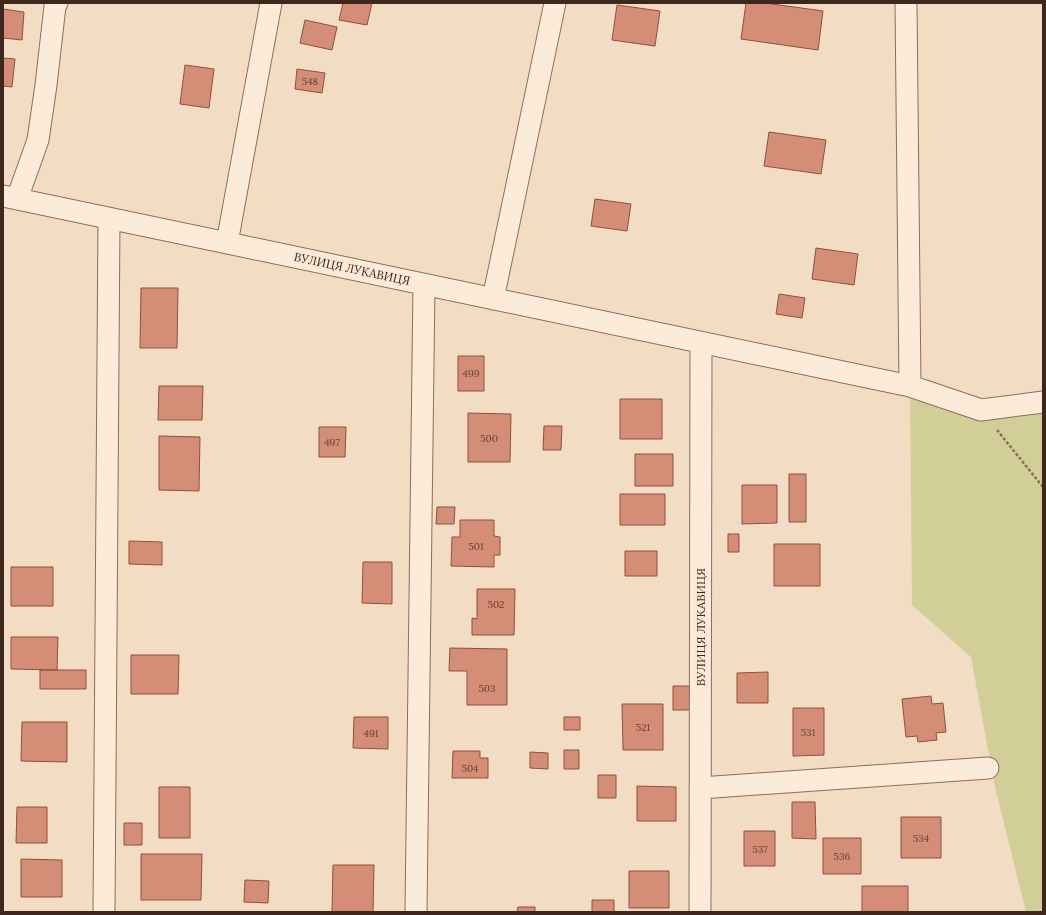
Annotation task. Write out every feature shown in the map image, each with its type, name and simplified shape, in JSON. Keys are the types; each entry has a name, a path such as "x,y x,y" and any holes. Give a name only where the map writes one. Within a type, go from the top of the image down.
{"street":[{"path":"10,198 38,140 55,6 57,3"},
{"path":"227,243 271,3"},
{"path":"494,299 555,3"},
{"path":"906,3 910,386"},
{"name":"ВУЛИЦЯ ЛУКАВИЦЯ","path":"10,198 910,386 981,410"},
{"path":"104,912 109,218"},
{"path":"416,912 424,285"},
{"name":"ВУЛИЦЯ ЛУКАВИЦЯ","path":"700,912 701,343"},
{"path":"981,410 1043,402"},
{"path":"700,788 988,768"}],"path":[{"path":"981,410 1043,487"}],"shaded area":[{"path":"910,386 981,410 1043,402 1043,912 1025,912 995,787 971,657 912,605"}],"building":[{"path":"343,3 372,3 367,25 339,20"},
{"path":"746,3 765,3 823,11 818,50 741,39"},
{"path":"617,5 660,11 655,46 612,40"},
{"path":"3,9 24,12 22,40 3,38"},
{"path":"305,20 337,27 332,50 300,43"},
{"path":"3,58 15,59 12,87 3,86"},
{"path":"185,65 214,69 209,108 180,104"},
{"path":"297,69 325,73 322,93 295,89"},
{"path":"769,132 826,140 821,174 764,166"},
{"path":"595,199 631,204 627,231 591,226"},
{"path":"816,248 858,254 854,285 812,279"},
{"path":"141,288 178,288 177,348 140,348"},
{"path":"779,294 805,298 802,318 776,314"},
{"path":"458,356 484,356 484,391 458,391"},
{"path":"159,386 203,386 202,420 158,420"},
{"path":"620,399 662,399 662,439 620,439"},
{"path":"468,413 511,414 510,462 468,462"},
{"path":"544,426 562,426 561,450 543,450"},
{"path":"319,427 346,427 345,457 319,457"},
{"path":"159,436 200,437 199,491 159,490"},
{"path":"635,454 673,454 673,486 635,486"},
{"path":"789,474 806,474 806,522 789,522"},
{"path":"742,485 777,485 777,523 742,524"},
{"path":"620,494 665,494 665,525 620,525"},
{"path":"437,507 455,507 454,524 436,524"},
{"path":"460,520 494,520 494,536 500,537 500,555 494,555 494,567 451,566 452,537 460,537"},
{"path":"728,534 739,534 739,552 728,552"},
{"path":"129,541 162,542 162,565 129,564"},
{"path":"774,544 820,544 820,586 774,586"},
{"path":"625,551 657,551 657,576 625,576"},
{"path":"363,562 392,562 392,604 362,603"},
{"path":"11,567 53,567 53,606 11,606"},
{"path":"477,589 515,589 514,635 472,635 472,618 477,619"},
{"path":"11,637 58,637 57,670 11,669"},
{"path":"450,648 507,649 507,705 467,705 467,671 449,671"},
{"path":"131,655 179,655 178,694 131,694"},
{"path":"40,670 86,670 86,689 40,689"},
{"path":"768,672 768,703 737,703 737,673"},
{"path":"673,686 692,686 692,710 673,710"},
{"path":"931,696 932,704 943,703 946,732 936,733 937,740 918,742 917,736 906,737 902,699"},
{"path":"622,704 663,704 663,750 623,750"},
{"path":"793,708 824,708 824,755 793,756"},
{"path":"354,717 388,717 388,749 353,748"},
{"path":"564,717 580,717 580,730 564,730"},
{"path":"22,722 67,722 67,762 21,761"},
{"path":"564,750 579,750 579,769 564,769"},
{"path":"453,751 480,751 480,758 488,758 488,778 452,778"},
{"path":"530,752 548,753 548,769 530,768"},
{"path":"598,775 616,775 616,798 598,798"},
{"path":"637,786 676,787 676,821 637,821"},
{"path":"159,787 190,787 190,838 159,838"},
{"path":"792,802 815,802 816,839 792,838"},
{"path":"17,807 47,807 47,843 16,843"},
{"path":"901,817 941,817 941,858 901,858"},
{"path":"124,823 142,823 142,845 124,845"},
{"path":"744,831 775,831 775,866 744,866"},
{"path":"823,838 861,838 861,874 823,874"},
{"path":"141,854 202,854 201,900 141,900"},
{"path":"21,859 62,860 62,897 21,897"},
{"path":"333,865 374,865 373,912 332,912"},
{"path":"629,871 669,871 669,908 629,908"},
{"path":"245,880 269,881 268,903 244,902"},
{"path":"862,886 908,886 908,912 862,912"},
{"path":"592,900 614,900 614,912 592,912"},
{"path":"518,907 535,907 535,912 517,912"}]}
